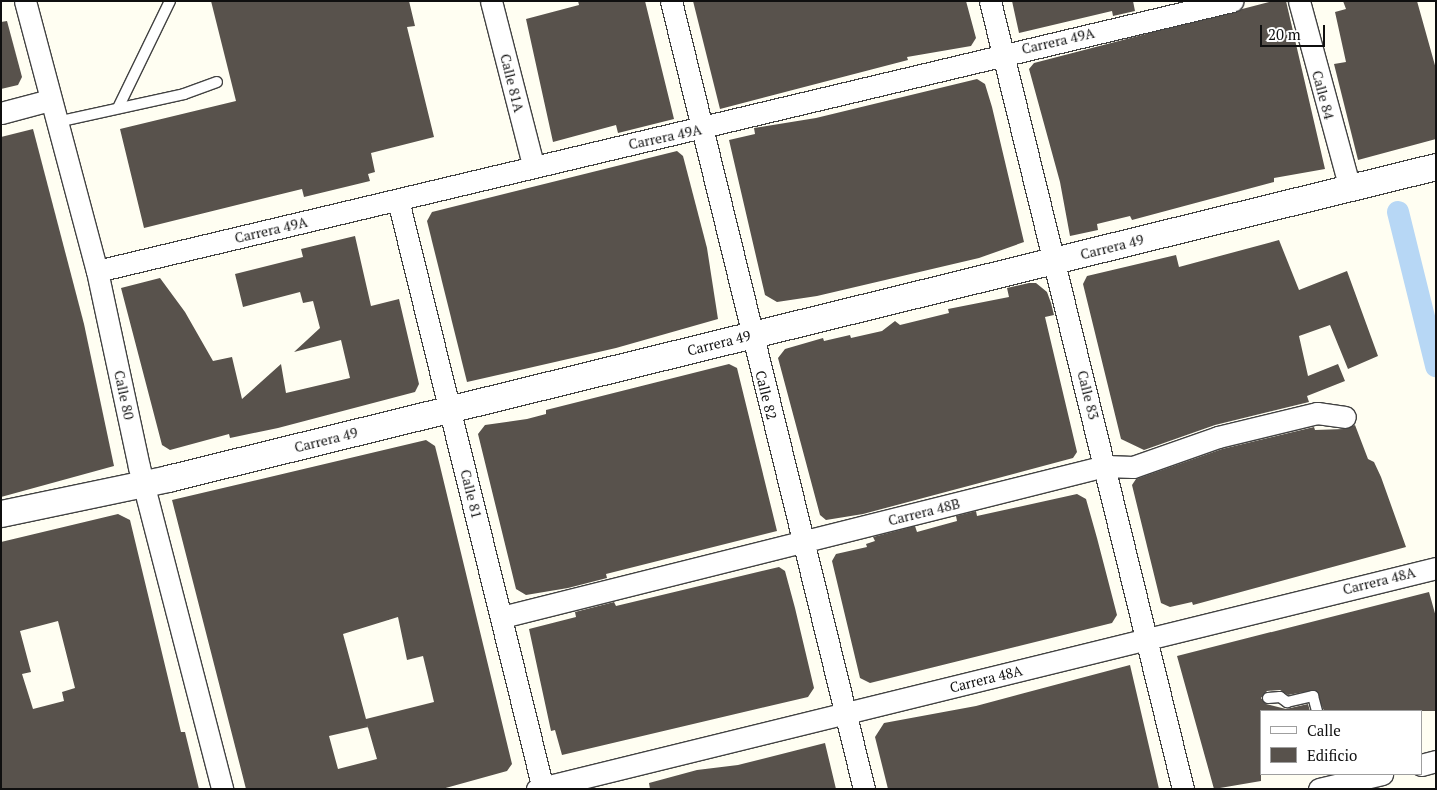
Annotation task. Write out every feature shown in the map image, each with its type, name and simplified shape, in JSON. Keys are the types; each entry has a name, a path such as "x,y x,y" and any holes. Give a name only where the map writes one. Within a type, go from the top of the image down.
{"street":[{"name":"Calle 80","path":"25,1 97,271 144,484 222,789"},
{"name":"Calle 81A","path":"491,1 533,165"},
{"name":"Calle 82","path":"671,1 750,336 864,789"},
{"name":"Calle 83","path":"990,1 1056,261 1183,789"},
{"name":"Carrera 49A","path":"97,271 398,200 533,165 700,129 1004,54 1232,1"},
{"name":"Calle 84","path":"1298,1 1350,189"},
{"path":"1,113 50,100"},
{"name":"Carrera 49","path":"1,514 144,484 1436,167"},
{"name":"Calle 81","path":"398,200 502,617 541,788"},
{"name":"Carrera 48B","path":"502,617 1106,466 1134,467 1218,437 1317,413 1345,417"},
{"name":"Carrera 48A","path":"541,788 1436,568"},
{"path":"1422,765 1436,761"},
{"path":"1329,782 1375,775"}],"lane":[{"path":"118,108 170,1"},
{"path":"57,122 218,82"},
{"path":"1268,698 1280,696 1287,702 1313,696 1317,710"}],"building":[{"path":"211,1 409,1 415,26 407,27 434,137 371,153 375,172 368,174 370,181 304,197 302,189 144,228 120,129 236,101"},
{"path":"578,1 645,1 674,119 618,133 616,125 553,142 526,19 579,5"},
{"path":"693,1 966,1 976,38 971,46 907,57 908,60 720,109"},
{"path":"1012,1 1133,1 1135,11 1113,16 1112,11 1019,33"},
{"path":"1273,1 1286,1 1325,169 1274,178 1274,182 1132,220 1130,216 1097,224 1098,230 1070,236 1060,182 1029,69 1034,63"},
{"path":"1343,1 1417,1 1436,69 1436,139 1358,160 1334,64 1346,62 1335,12 1346,9"},
{"path":"7,21 22,77 18,85 1,89 1,22"},
{"path":"977,79 985,84 992,107 1024,242 979,258 817,296 777,302 765,295 729,140 755,134 754,128 816,118"},
{"path":"33,129 84,324 114,466 1,497 1,137"},
{"path":"677,151 683,156 707,248 718,319 616,348 467,382 427,221 432,212"},
{"path":"355,236 371,306 399,299 419,384 415,392 278,428 230,438 229,434 170,450 162,445 121,288 160,278 185,312 213,361 232,357 242,399 281,364 286,393 350,378 341,340 294,352 320,328 313,301 303,303 300,292 243,307 235,274 303,257 301,249"},
{"path":"1279,240 1299,290 1347,271 1378,356 1348,369 1330,325 1299,336 1308,376 1338,364 1345,381 1307,396 1309,402 1215,425 1144,450 1121,439 1083,284 1087,276 1176,255 1179,267"},
{"path":"1036,283 1047,292 1051,303 1054,315 1045,317 1077,452 1073,458 863,514 826,520 820,515 778,358 785,349 823,338 824,341 850,335 851,338 882,331 895,321 900,325 949,313 948,309 1009,297 1007,288"},
{"path":"729,364 737,368 777,531 606,574 607,578 568,588 526,595 516,589 478,434 485,425 527,419 546,414 546,410"},
{"path":"1355,425 1368,459 1374,462 1381,477 1406,547 1193,605 1192,602 1170,607 1161,603 1132,485 1136,479 1222,449 1314,427 1315,430 1344,429"},
{"path":"426,440 435,446 512,764 507,771 442,789 246,789 172,500","holes":["398,617 407,660 423,656 434,702 366,719 343,634","368,727 377,759 338,769 329,736"]},
{"path":"1077,494 1086,499 1097,538 1117,615 1112,623 870,683 860,678 832,561 836,554 867,547 866,544 875,541 873,537 915,526 917,532 957,521 956,516 976,511 977,516"},
{"path":"118,514 130,520 181,732 185,732 199,789 1,789 1,542","holes":["58,621 75,688 62,692 64,701 33,709 22,674 31,672 20,631"]},
{"path":"779,567 785,571 814,688 808,697 562,755 555,730 551,731 529,629 576,617 575,612 614,602 616,606"},
{"path":"1429,592 1436,617 1436,711 1324,710 1315,690 1288,695 1280,690 1267,691 1261,698 1266,704 1286,709 1308,704 1310,710 1260,710 1261,781 1214,789 1177,656"},
{"path":"1130,665 1159,789 888,789 875,737 884,723 976,706"},
{"path":"825,743 836,789 650,789 649,783 697,770 738,765"}],"waterway":[{"path":"1398,212 1436,366"}]}
